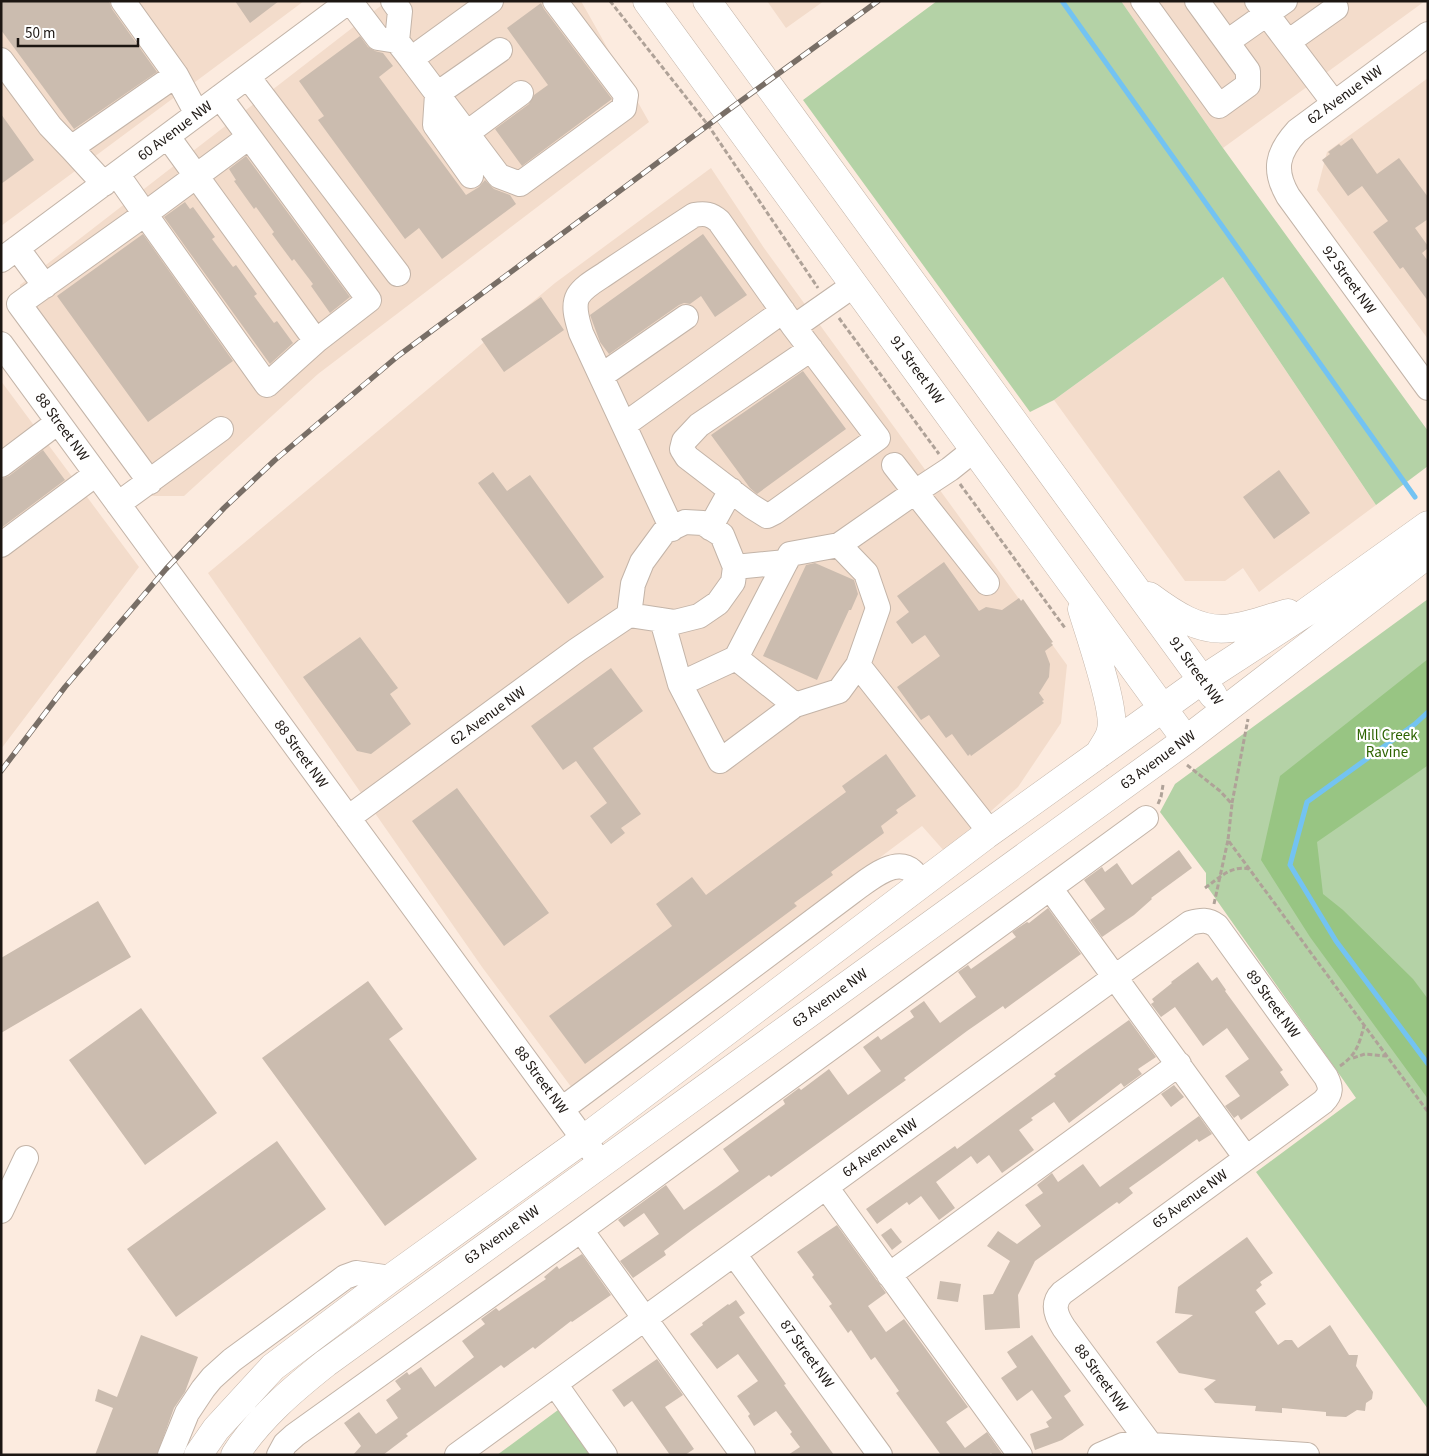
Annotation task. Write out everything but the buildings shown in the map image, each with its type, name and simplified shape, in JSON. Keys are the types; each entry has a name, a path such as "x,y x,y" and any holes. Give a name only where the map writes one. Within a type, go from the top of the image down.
{"main road":[{"name":"91 Street NW","path":"647,1 1076,588 1162,708 1187,753"},
{"name":"91 Street NW","path":"707,1 1202,680 1236,715"},
{"name":"63 Avenue NW","path":"198,1455 216,1430 273,1367 391,1278 584,1139 990,832 1162,708 1305,612 1428,525"},
{"name":"63 Avenue NW","path":"237,1452 258,1424 299,1384 601,1163 1187,753 1236,715 1428,554"},
{"path":"1132,583 1169,611 1207,628 1228,629 1245,626 1290,612 1305,612"},
{"path":"1076,588 1105,688 1112,720 1111,731 1100,754"}],"street":[{"path":"123,1 176,75 197,114"},
{"path":"350,1 378,38 404,50 499,176 520,184 624,108 626,95 555,1"},
{"name":"60 Avenue NW","path":"9,254 350,1"},
{"path":"404,50 491,1"},
{"path":"1143,1 1219,106 1248,85 1248,71 1197,1"},
{"path":"402,5 404,50"},
{"path":"1227,42 1270,5 1288,42 1334,103"},
{"path":"1288,42 1336,8"},
{"name":"62 Avenue NW","path":"1279,167 1280,155 1286,143 1297,131 1428,34"},
{"path":"437,94 500,50"},
{"path":"1,60 50,126 70,148 110,179 145,214 267,385 316,341 369,300 220,97"},
{"path":"70,148 176,75"},
{"path":"248,76 398,274"},
{"path":"437,94 435,125 470,176"},
{"path":"467,133 521,94"},
{"path":"168,137 316,341"},
{"path":"150,482 19,304 249,137"},
{"name":"92 Street NW","path":"1279,167 1280,178 1288,196 1428,388"},
{"path":"672,529 581,333 576,318 578,295 596,280 694,215 704,213 713,216 719,221 810,349 878,438 767,516 687,457 682,449 684,441 699,425 810,349"},
{"path":"9,254 45,286"},
{"path":"624,425 789,319 829,303 854,285"},
{"path":"601,376 686,317"},
{"name":"88 Street NW","path":"1,344 601,1163"},
{"path":"1,465 58,422"},
{"path":"118,504 221,429"},
{"path":"1,545 90,466 115,435"},
{"path":"680,684 736,658 790,554 839,545 950,469 975,449"},
{"path":"894,465 987,583"},
{"path":"710,528 730,490"},
{"path":"685,522 703,523 722,535 735,567 734,582 718,603 699,616 675,622 629,616 633,584 642,562 664,532 672,529 685,522"},
{"path":"662,620 680,684 720,761 794,705 838,691 858,665 878,608 866,573 839,545"},
{"path":"735,567 786,562"},
{"name":"62 Avenue NW","path":"348,818 569,656 629,616"},
{"path":"736,658 794,705"},
{"path":"858,665 990,832"},
{"path":"279,1455 295,1435 581,1230 1146,818"},
{"path":"562,1109 852,891 878,874 894,866 906,867 913,871 922,884"},
{"path":"1050,888 1246,1158"},
{"name":"64 Avenue NW","path":"457,1455 1115,977 1190,923 1202,920 1211,912"},
{"name":"89 Street NW","path":"1211,912 1217,926 1330,1084 1333,1080"},
{"path":"889,1275 1179,1064"},
{"name":"65 Avenue NW","path":"1055,1309 1057,1298 1062,1293 1323,1102 1328,1097 1333,1080"},
{"path":"1,1211 26,1158"},
{"path":"826,1187 1020,1455"},
{"path":"581,1230 743,1455"},
{"name":"87 Street NW","path":"734,1254 880,1455"},
{"path":"170,1455 187,1413 203,1389 232,1360 345,1277 356,1273 391,1278"},
{"name":"88 Street NW","path":"1055,1309 1064,1328 1150,1444"},
{"path":"554,1384 605,1455"},
{"path":"1100,1455 1123,1445 1150,1444 1307,1455"}],"path":[{"path":"610,1 708,125 829,303 1069,634"},
{"path":"1211,912 1228,840 1232,804 1236,715"},
{"path":"1187,753 1232,804"},
{"path":"1228,840 1428,1112"},
{"path":"1205,888 1221,876 1240,867 1250,870"},
{"path":"1333,1080 1358,1046 1364,1025"},
{"path":"1351,1058 1365,1054 1387,1056"}],"shaded area":[{"path":"1,1 304,1 1,226"},
{"path":"387,1 581,1 649,122 318,374 184,496 147,496 19,311 20,285"},
{"path":"767,1 824,1 786,28"},
{"path":"1121,1 1425,1 1223,148"},
{"path":"1428,78 1428,339 1317,190 1327,152"},
{"path":"711,168 764,248 1067,665 1061,723 1018,787 945,852 922,826 572,1088 482,967 208,573 555,283"},
{"path":"1223,277 1376,505 1259,592 1243,568 1225,581 1185,581 1054,400"},
{"path":"1,381 139,567 1,749"}],"green space":[{"path":"937,1 1121,1 1223,148 1428,431 1428,466 1376,505 1223,277 1054,400 1030,412 803,100"},
{"path":"1428,599 1428,1409 1256,1172 1356,1098 1206,885 1206,873 1160,812 1175,784"},
{"name":"Mill Creek Ravine","path":"1428,659 1427,766 1317,842 1323,894 1343,910 1413,979 1428,999 1428,1099 1310,937 1261,860 1280,776"},
{"path":"558,1410 591,1455 497,1455"}],"waterway":[{"path":"1062,1 1415,497"},
{"path":"1428,712 1415,724 1307,802 1290,865 1336,941 1428,1064"}],"railway":[{"path":"1,771 65,687 166,569 224,508 275,460 398,356 878,1"}]}
